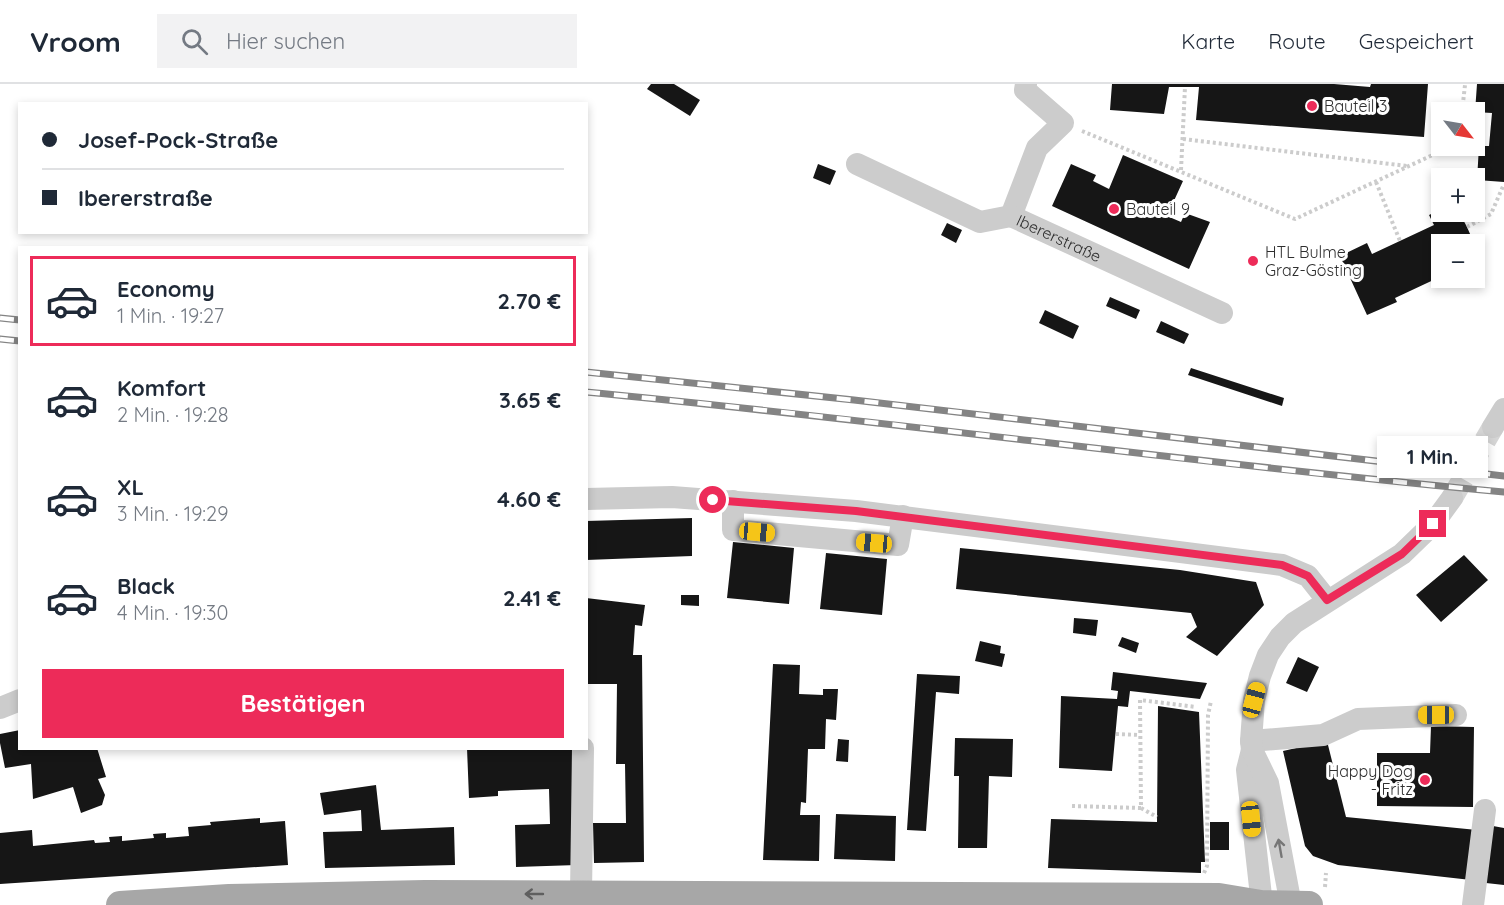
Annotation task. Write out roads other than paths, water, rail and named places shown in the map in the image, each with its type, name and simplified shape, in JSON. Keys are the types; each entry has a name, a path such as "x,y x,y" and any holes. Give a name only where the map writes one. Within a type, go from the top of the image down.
{"main road":[{"path":"120,905 229,898 425,900 581,894 1219,897 1262,904 1291,905 1317,896"}],"street":[{"name":"Ibererstraße","path":"1026,84 1025,90 1063,123 1037,148 1011,216 1221,313"},
{"path":"857,164 980,222 1011,216"},
{"path":"588,499 672,497 903,516 1282,565 1308,576 1327,600"},
{"path":"1262,904 1247,770 1254,700 1268,655 1294,623 1402,554 1433,524 1452,498"},
{"path":"733,501 733,530 898,546 903,516"},
{"path":"0,708 18,701"},
{"path":"1251,746 1323,735 1358,718 1456,715"},
{"path":"1251,746 1268,783 1291,905"},
{"path":"581,894 583,750"},
{"path":"1473,905 1485,810"}],"tunnel":[{"path":"1452,498 1493,427"}],"railway":[{"path":"0,318 18,320"},
{"path":"0,339 18,341"},
{"path":"588,372 854,400 1504,476"},
{"path":"588,392 701,403 1275,469 1504,492"}],"place":[{"name":"Bauteil 3","path":"1312,106"},
{"name":"Bauteil 9","path":"1114,209"},
{"name":"HTL Bulme Graz-Gösting","path":"1253,261"},
{"name":"Happy Dog - Fritz","path":"1425,780"}]}
